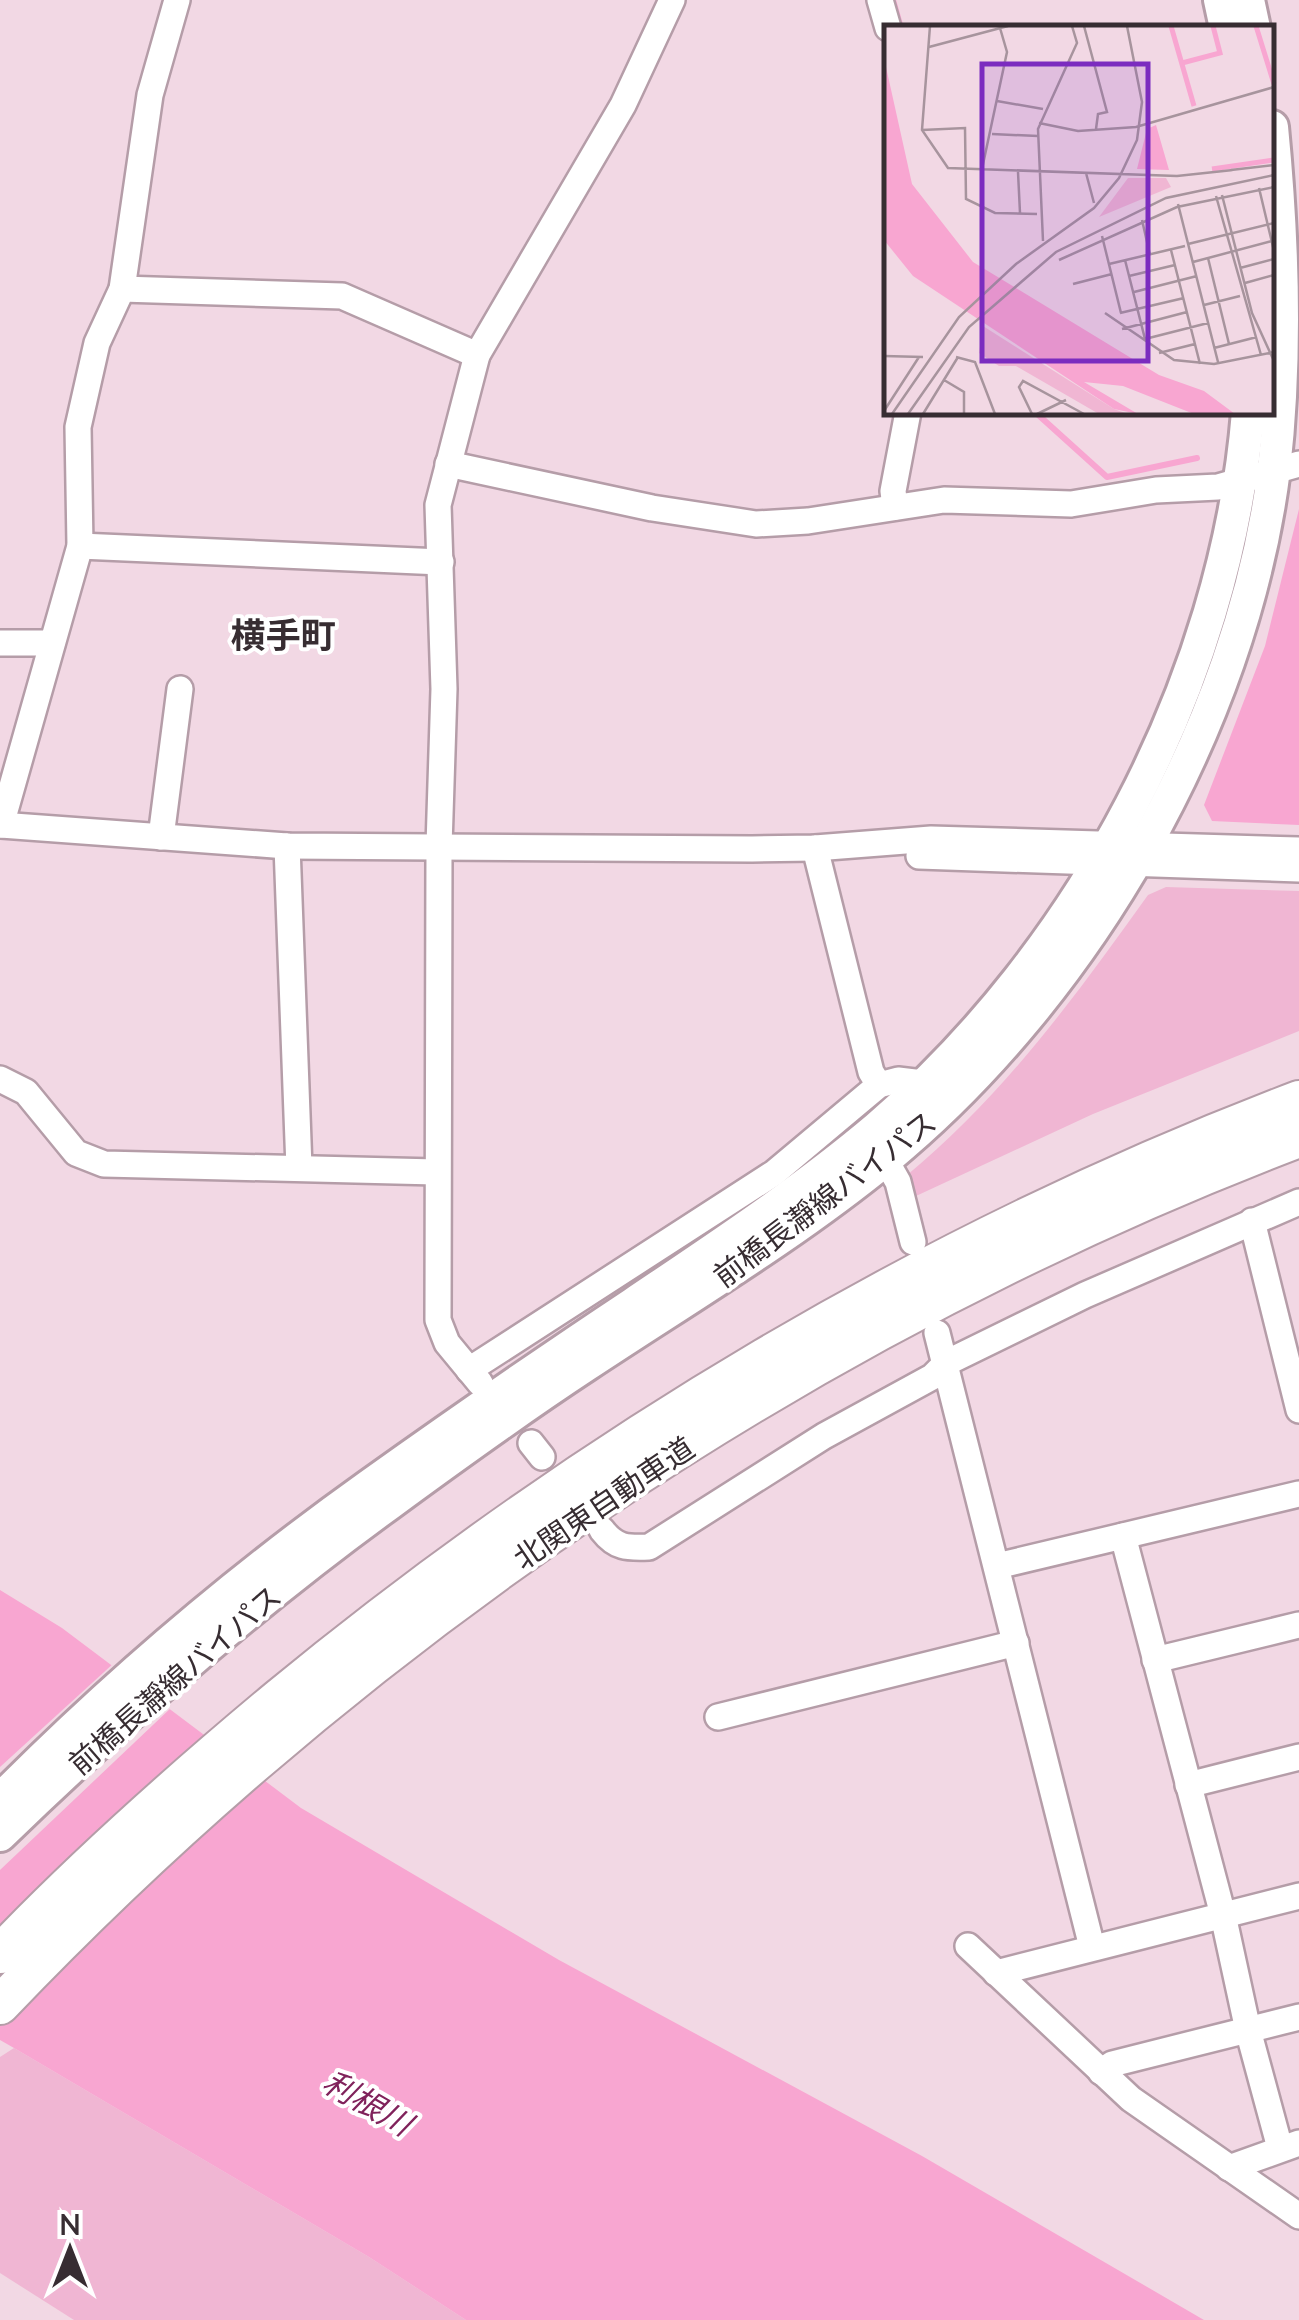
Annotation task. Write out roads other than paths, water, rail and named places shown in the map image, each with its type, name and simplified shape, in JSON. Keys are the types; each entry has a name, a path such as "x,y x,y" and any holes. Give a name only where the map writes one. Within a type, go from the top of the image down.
{"highway":[{"name":"北関東自動車道","path":"0,2005 153,1855 367,1671 474,1568 677,1410 886,1289 1053,1206 1299,1100"},
{"name":"北関東自動車道","path":"0,1954 128,1829 228,1740 348,1642 902,1320 1017,1261 1299,1138"}],"main road":[{"path":"1220,0 1225,25"},
{"path":"1248,0 1253,25"},
{"name":"前橋長瀞線バイパス","path":"0,1800 49,1751 267,1564 580,1369 786,1234 885,1159 951,1102 1059,979 1142,854 1207,713 1286,468 1274,162"},
{"name":"前橋長瀞線バイパス","path":"0,1835 68,1768 377,1496 768,1213 878,1127 983,1020 1024,969 1102,853 1153,756 1202,639 1228,545 1241,481 1248,415"}],"street":[{"path":"177,0 150,95 122,289 97,344 78,426 80,546 0,825 286,846 815,848 900,856 1299,850"},
{"path":"672,0 622,104 477,355 438,506 444,689 436,1172 438,1320 446,1343 474,1376 774,1173 879,1085 898,1080 923,1083"},
{"path":"880,0 887,25"},
{"path":"122,289 342,296 477,355"},
{"path":"894,508 893,491 907,415"},
{"path":"448,464 652,508 756,524 808,521 944,500 1071,504 1156,490 1206,489 1286,468"},
{"path":"80,546 441,562"},
{"path":"0,643 52,644"},
{"path":"161,836 180,689"},
{"path":"286,846 299,1168"},
{"path":"815,848 871,1072 879,1085"},
{"path":"1142,854 1299,868"},
{"path":"0,1079 26,1092 76,1153 104,1164 436,1172"},
{"path":"885,1159 898,1182 913,1242"},
{"path":"602,1530 612,1542 626,1548 650,1547 824,1436 932,1377 946,1363 1085,1296 1299,1202"},
{"path":"1252,1221 1299,1410"},
{"path":"937,1333 1092,1947"},
{"path":"997,1566 1299,1494"},
{"path":"1122,1536 1223,1915 1248,2030 1290,2145 1229,2168"},
{"path":"1155,1660 1299,1625"},
{"path":"718,1717 1016,1643"},
{"path":"1188,1785 1299,1757"},
{"path":"996,1973 1299,1896"},
{"path":"968,1946 1131,2100 1299,2216"},
{"path":"1101,2072 1112,2064 1299,2017"}],"water":[{"path":"1299,509 1299,825 1212,821 1204,805 1265,646"},
{"name":"利根川","path":"0,1590 62,1628 301,1808 559,1960 922,2156 1204,2320 466,2320 369,2257 0,2040"}],"waterway":[{"path":"893,0 900,25"},
{"path":"1038,415 1107,477 1197,458"}],"district":[{"name":"横手町","path":"283,634"}]}
